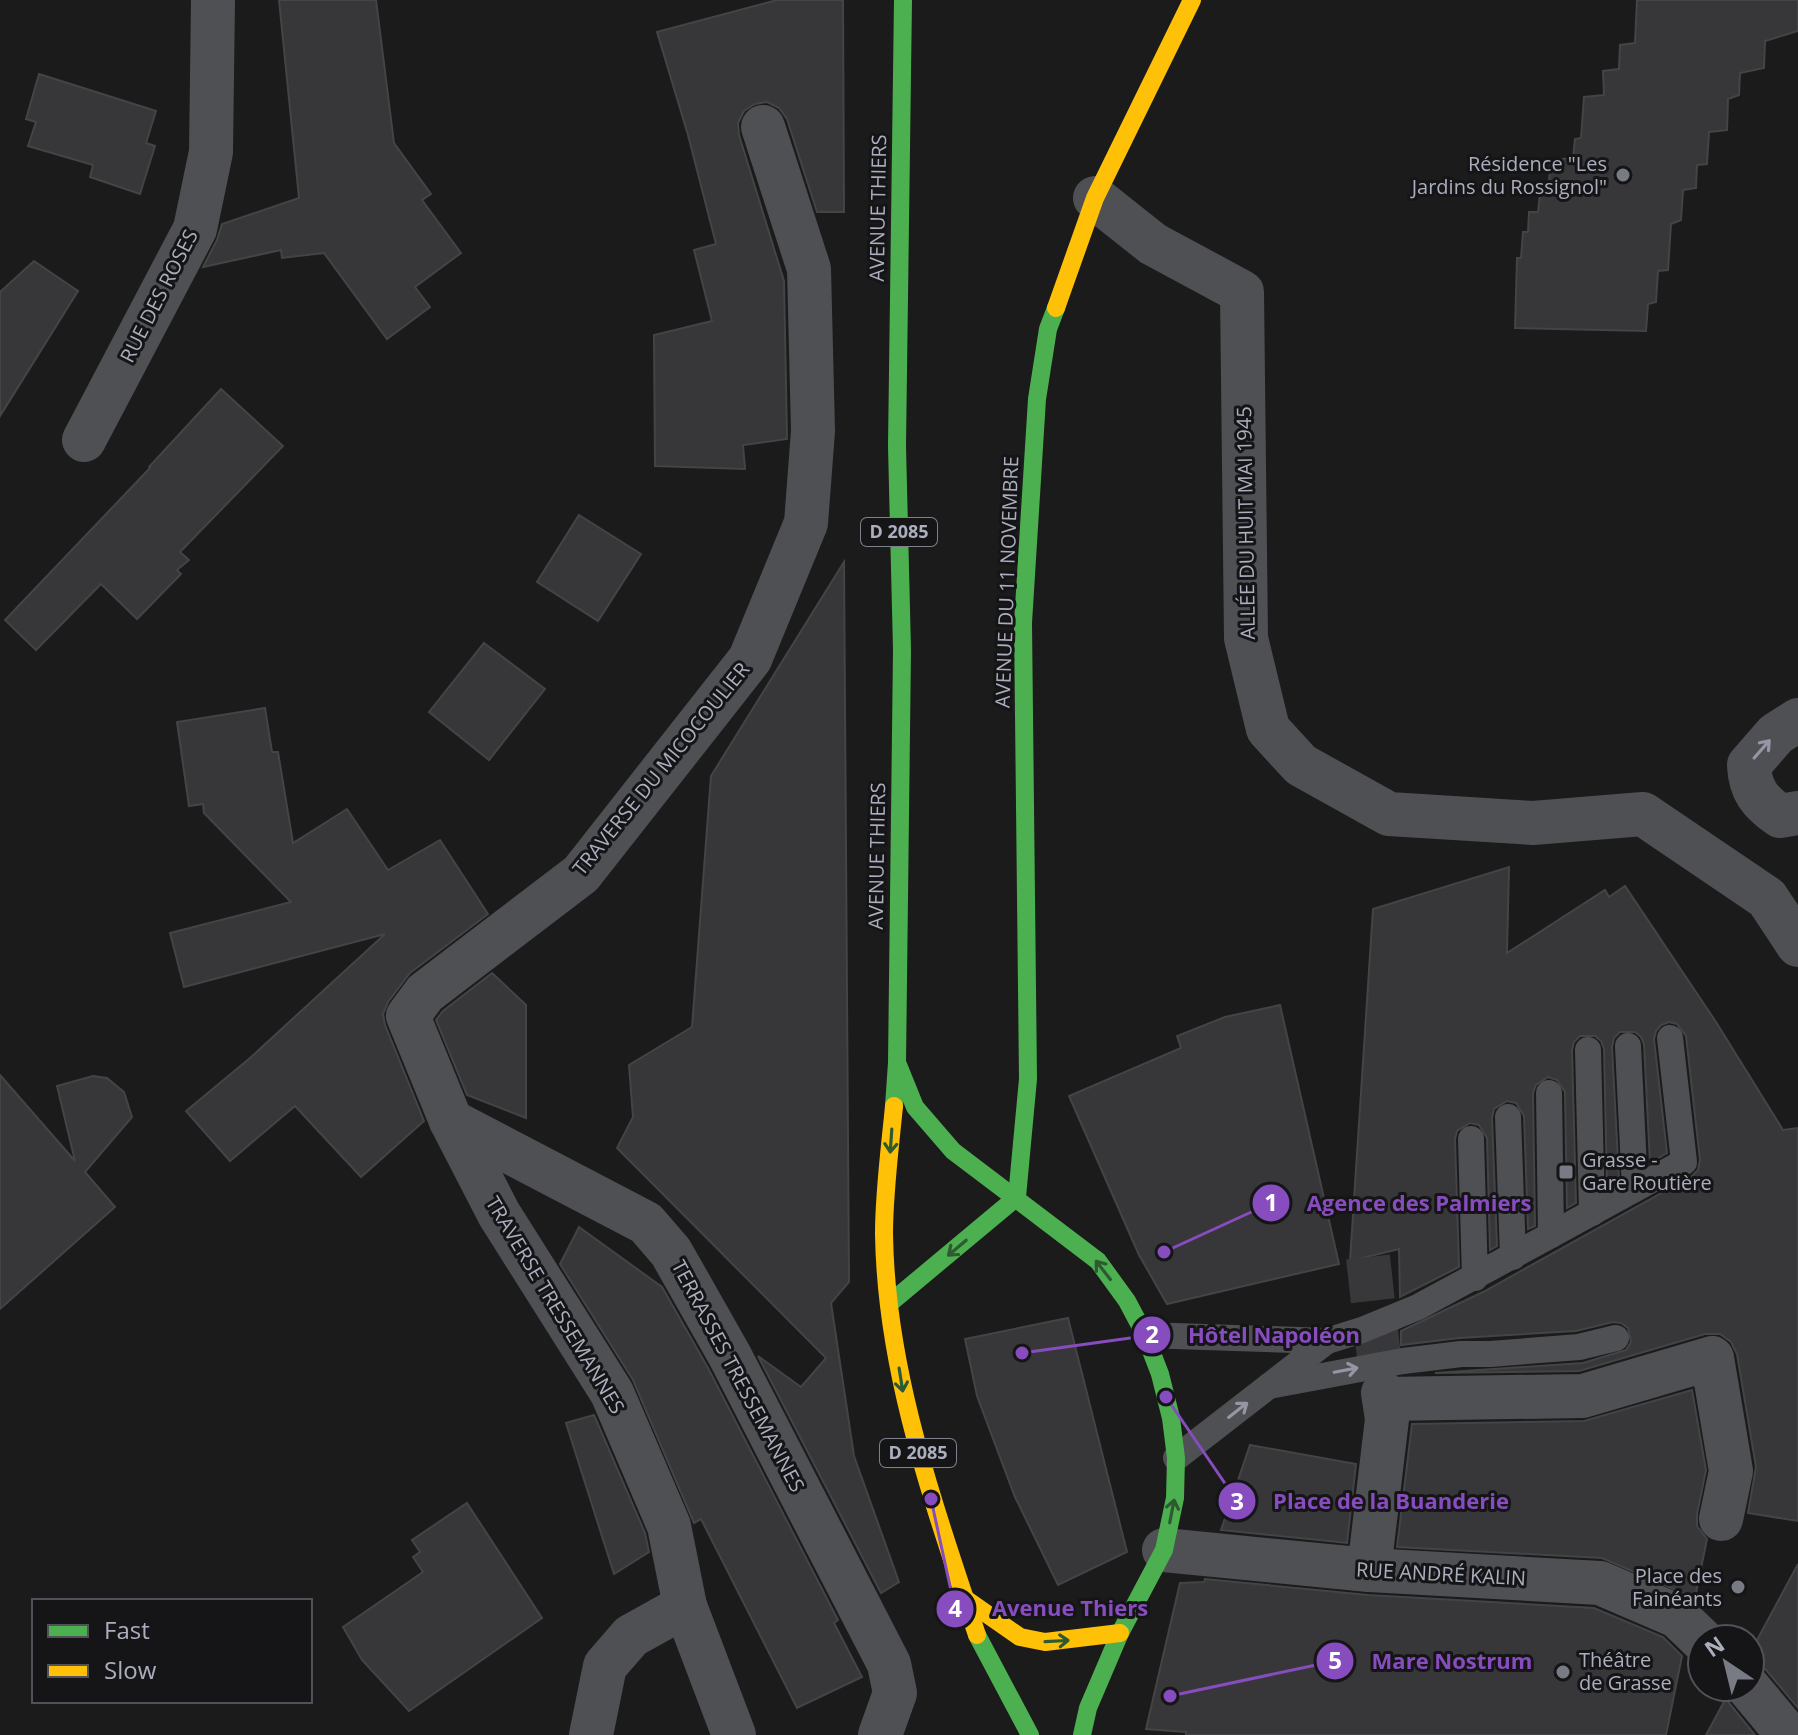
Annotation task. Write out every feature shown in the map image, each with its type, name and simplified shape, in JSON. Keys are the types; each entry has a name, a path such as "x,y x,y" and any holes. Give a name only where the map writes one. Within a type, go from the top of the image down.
{"main road":[{"name":"AVENUE THIERS","path":"903,0 897,446 902,650 897,1063 884,1233 890,1303 905,1402 922,1468 979,1642 1030,1735"},
{"name":"AVENUE DU 11 NOVEMBRE","path":"1017,1197 1028,1079 1023,623 1037,399 1048,329 1095,198 1192,0"},
{"name":"D 2085","path":"897,1063 915,1107 953,1151 1098,1261 1127,1301 1160,1374 1171,1418 1176,1458 1175,1498 1164,1550 1120,1633 1088,1708 1082,1735"},
{"path":"890,1303 1017,1197"},
{"path":"964,1598 1020,1637 1045,1642 1120,1633"}],"street":[{"name":"RUE DES ROSES","path":"84,440 195,229 211,152 213,0"},
{"name":"TRAVERSE DU MICOCOULIER","path":"408,1016 425,993 581,874 750,659 806,523 813,431 809,269 763,127"},
{"name":"ALLÉE DU HUIT MAI 1945","path":"1095,198 1153,244 1242,292 1246,638 1268,729 1301,765 1389,814 1533,823 1643,814 1767,898 1798,945"},
{"path":"1798,720 1776,734 1749,765 1749,781 1760,802 1780,816 1798,813"},
{"name":"TRAVERSE TRESSEMANNES","path":"408,1016 451,1121 499,1214 612,1393 669,1526 685,1606 734,1735"},
{"name":"TERRASSES TRESSEMANNES","path":"451,1121 646,1223 671,1252 730,1356 889,1664 895,1693 880,1735"},
{"path":"1369,1570 1387,1419 1384,1396 1583,1396 1712,1358 1731,1471 1721,1519"},
{"name":"RUE ANDRÉ KALIN","path":"1164,1550 1369,1570 1600,1583 1677,1616 1686,1625"},
{"path":"591,1735 605,1666 631,1636 685,1606"},
{"path":"1761,1703 1788,1735"}],"lane":[{"path":"1145,1335 1327,1341 1362,1330 1418,1307 1475,1278 1684,1162 1670,1038"},
{"path":"1628,1046 1635,1189"},
{"path":"1588,1050 1592,1213"},
{"path":"1549,1093 1551,1235"},
{"path":"1508,1117 1513,1257"},
{"path":"1471,1139 1475,1278"},
{"path":"1269,1386 1403,1361 1579,1347 1616,1338"},
{"path":"1176,1458 1327,1341"}],"building":[{"path":"279,0 376,0 394,143 431,194 422,200 461,253 415,287 430,307 387,339 324,253 282,258 281,250 203,267 222,224 299,198"},
{"path":"777,0 843,0 844,212 817,212 787,119 779,108 767,102 755,104 744,111 738,123 784,281 787,439 743,445 745,469 655,466 654,335 712,321 694,250 716,244 657,32"},
{"name":"Résidence \"Les Jardins du Rossignol\"","path":"1637,0 1798,0 1798,31 1765,41 1764,68 1740,73 1739,95 1728,99 1727,130 1709,132 1707,164 1697,165 1696,188 1683,190 1681,220 1671,224 1668,270 1658,271 1656,302 1648,304 1646,331 1515,328 1517,258 1521,258 1523,232 1528,232 1529,212 1538,212 1541,185 1549,186 1550,160 1573,158 1575,139 1581,138 1584,97 1604,95 1603,71 1619,69 1620,45 1635,43"},
{"path":"39,74 156,111 146,143 155,146 140,194 90,177 93,165 28,146 36,122 26,119"},
{"path":"34,261 78,291 0,416 0,292"},
{"path":"221,389 283,446 180,552 189,560 177,570 181,574 137,619 101,584 36,650 5,620"},
{"path":"579,515 641,554 598,621 537,582"},
{"path":"844,562 849,1282 831,1303 854,1456 899,1582 881,1593 758,1356 801,1387 826,1358 617,1148 633,1117 629,1065 692,1027 711,776"},
{"path":"484,643 545,689 489,760 429,712"},
{"path":"265,708 272,752 278,752 293,843 347,809 388,870 440,840 488,914 410,973 388,1002 383,1014 385,1025 424,1121 361,1177 295,1106 230,1161 186,1111 250,1058 385,934 184,987 170,933 291,902 204,813 203,804 189,806 177,722"},
{"path":"1509,867 1507,953 1605,890 1609,897 1625,886 1716,1022 1783,1130 1798,1128 1798,1521 1748,1513 1756,1467 1737,1354 1731,1342 1720,1334 1705,1334 1579,1371 1435,1373 1583,1363 1626,1350 1631,1342 1628,1328 1613,1322 1576,1331 1401,1345 1401,1331 1483,1292 1698,1170 1700,1160 1686,1036 1677,1024 1669,1022 1661,1025 1654,1039 1667,1153 1650,1163 1644,1044 1635,1032 1620,1032 1614,1038 1612,1047 1619,1180 1607,1186 1604,1049 1595,1036 1580,1036 1572,1050 1576,1203 1567,1208 1565,1092 1557,1080 1548,1077 1536,1085 1533,1093 1535,1226 1528,1229 1524,1116 1516,1103 1507,1101 1494,1109 1492,1118 1497,1246 1490,1250 1487,1138 1479,1125 1470,1123 1457,1131 1455,1139 1459,1267 1400,1297 1399,1249 1350,1261 1373,909"},
{"path":"492,973 526,1005 526,1118 467,1095 436,1020"},
{"path":"1280,1005 1339,1264 1167,1304 1139,1255 1069,1096 1181,1048 1177,1036 1225,1017"},
{"path":"0,1075 75,1161 57,1086 93,1076 107,1078 124,1092 132,1117 85,1172 115,1207 0,1309"},
{"path":"579,1227 662,1287 708,1368 838,1620 834,1623 862,1677 797,1708 701,1519 694,1523 633,1380 560,1264"},
{"path":"1068,1318 1127,1552 1058,1585 1015,1497 977,1396 965,1339"},
{"path":"1692,1390 1706,1470 1697,1526 1707,1539 1695,1598 1602,1558 1397,1547 1412,1424 1584,1421"},
{"path":"594,1415 645,1533 649,1552 614,1574 566,1423"},
{"path":"1250,1445 1356,1464 1347,1543 1221,1530"},
{"path":"467,1503 542,1618 409,1711 362,1660 343,1627 423,1572 413,1557 420,1552 412,1540"},
{"path":"1798,1564 1798,1708 1766,1670 1766,1623"},
{"path":"1205,1579 1368,1595 1594,1608 1663,1637 1682,1656 1666,1735 1186,1735 1186,1732 1146,1729 1180,1583 1204,1582"},
{"path":"1723,1703 1729,1703 1755,1735 1706,1735"}],"tunnel":[{"path":"1368,1257 1383,1393"}],"traffic: fast":[{"path":"894,1106 902,650 897,446 903,0"},
{"path":"1017,1197 1028,1079 1023,623 1037,399 1048,329 1056,308"},
{"path":"898,1065 915,1107 953,1151 1098,1261 1127,1301 1160,1374 1171,1418 1176,1458 1175,1498 1164,1550 1120,1633 1088,1708 1082,1735"},
{"path":"890,1303 1017,1197"},
{"path":"977,1635 1030,1735"}],"traffic: slow":[{"path":"1056,308 1095,198 1192,0"},
{"path":"894,1106 884,1234 893,1337 915,1438 977,1635"},
{"path":"964,1598 1020,1637 1045,1642 1120,1633"}],"place":[{"name":"Résidence \"Les Jardins du Rossignol\"","path":"1623,175"},
{"name":"Grasse - Gare Routière","path":"1566,1172"},
{"name":"Agence des Palmiers","path":"1164,1252"},
{"name":"Hôtel Napoléon","path":"1022,1353"},
{"name":"Place de la Buanderie","path":"1166,1397"},
{"name":"Avenue Thiers","path":"931,1499"},
{"name":"Place des Fainéants","path":"1738,1587"},
{"name":"Théâtre de Grasse","path":"1563,1672"},
{"name":"Mare Nostrum","path":"1170,1696"}]}
